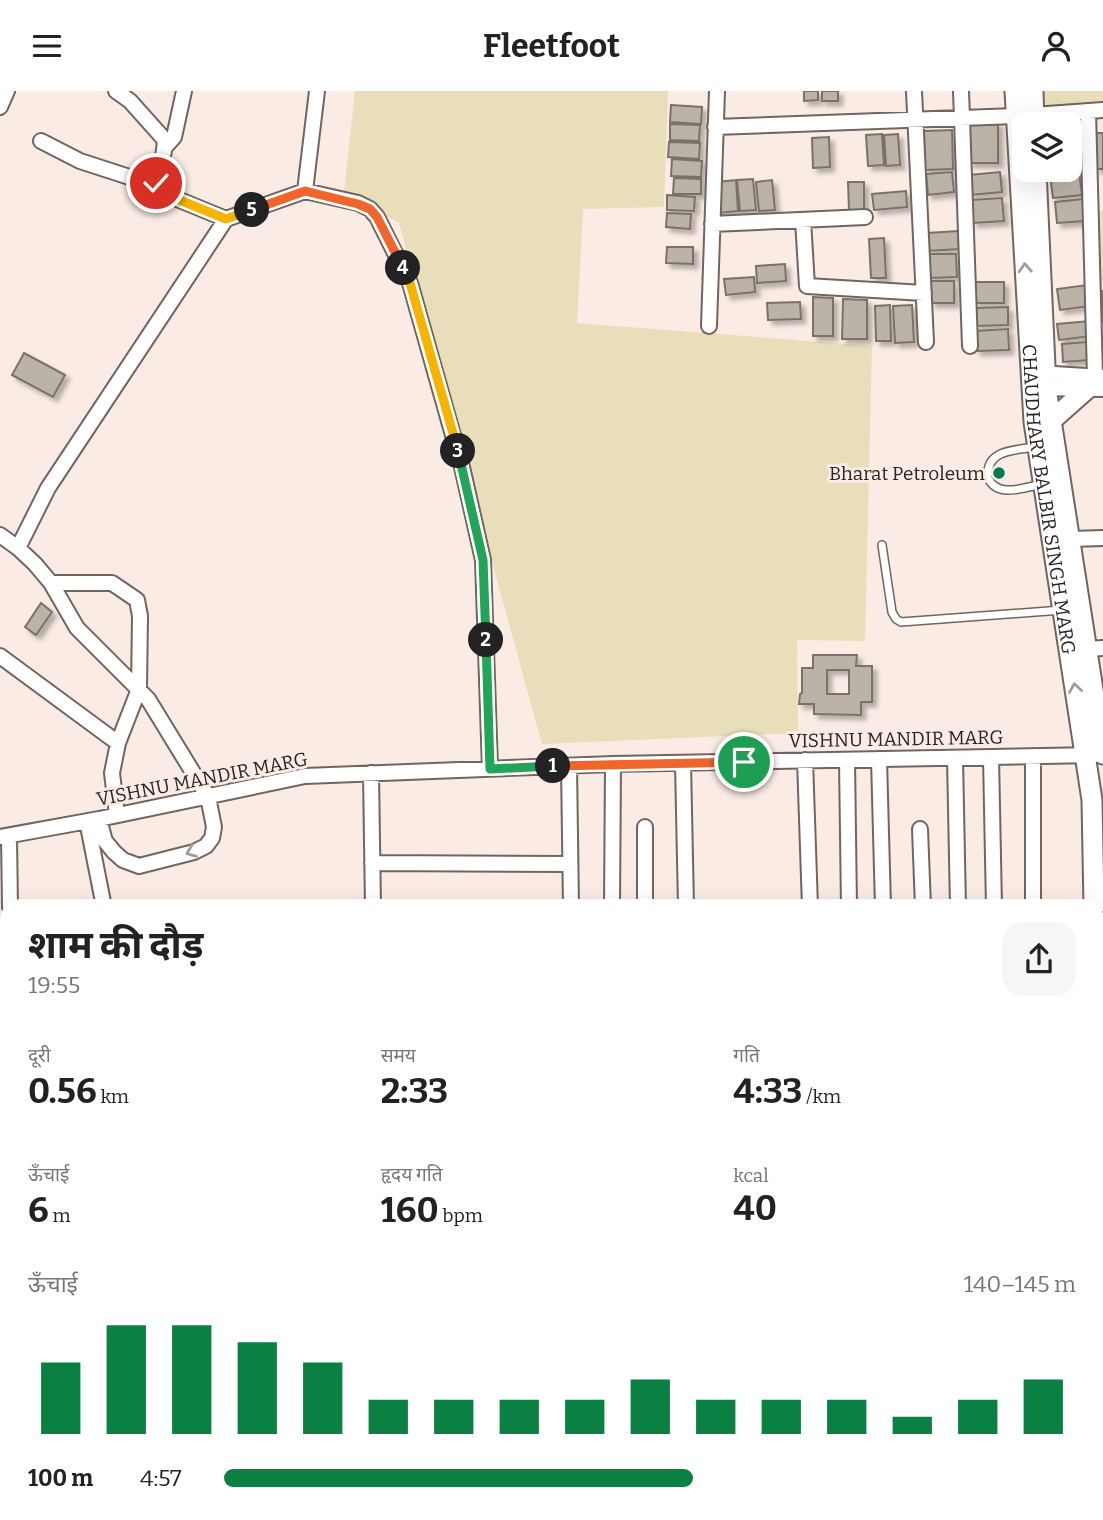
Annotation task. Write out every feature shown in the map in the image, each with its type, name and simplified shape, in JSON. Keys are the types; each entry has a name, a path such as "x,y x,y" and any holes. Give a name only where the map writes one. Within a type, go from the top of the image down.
{"street":[{"path":"0,107 7,91"},
{"path":"117,91 130,101 162,137 165,146 157,185 160,192 226,219"},
{"path":"165,146 174,137 184,91"},
{"path":"305,191 317,91"},
{"path":"709,326 717,91"},
{"path":"914,91 926,342"},
{"path":"961,91 971,346"},
{"name":"CHAUDHARY BALBIR SINGH MARG","path":"1015,91 1024,112"},
{"name":"CHAUDHARY BALBIR SINGH MARG","path":"1028,112 1032,91"},
{"path":"1079,112 1103,110"},
{"path":"1052,420 1097,383 1097,211 1088,111"},
{"path":"715,127 916,118 1012,118"},
{"path":"41,141 80,161 157,185"},
{"name":"CHAUDHARY BALBIR SINGH MARG","path":"1030,182 1039,381 1052,420 1070,539 1095,648 1097,755 1092,800 1094,899"},
{"name":"CHAUDHARY BALBIR SINGH MARG","path":"1035,182 1038,447 1063,610 1097,755"},
{"path":"18,548 48,488 226,219 305,191 370,209 377,217 410,283 462,467 483,560 490,769"},
{"path":"712,224 865,218"},
{"path":"803,220 807,286 923,293"},
{"path":"1039,381 1097,383"},
{"path":"0,535 18,548 51,583 77,628 148,699 208,797 214,827 212,838 206,846 161,862 139,866 123,860 105,841 93,820"},
{"path":"1070,539 1103,538"},
{"path":"51,583 112,583 137,600 139,689 118,743 112,773 117,815"},
{"path":"0,656 118,743"},
{"name":"VISHNU MANDIR MARG","path":"4,837 305,776 612,764 1097,755"},
{"path":"1033,756 1033,899"},
{"path":"991,757 995,899"},
{"path":"955,758 958,899"},
{"path":"879,759 883,899"},
{"path":"805,760 810,899"},
{"path":"847,760 849,899"},
{"path":"683,763 686,899"},
{"path":"612,764 612,899"},
{"path":"569,766 571,899"},
{"path":"371,773 373,899"},
{"path":"93,820 103,899"},
{"path":"645,827 645,899"},
{"path":"920,829 923,899"},
{"path":"4,837 9,899"},
{"path":"372,863 570,864"}],"lane":[{"path":"1038,447 997,455 989,464 988,478 995,487 1005,491 1044,484"},
{"path":"882,545 892,612 901,622 1063,610"}],"shaded area":[{"path":"355,91 668,91 664,207 583,209 577,323 872,346 865,641 797,640 798,733 542,744 399,223 344,192"},
{"path":"1037,91 1103,91 1103,106 1037,111"},
{"path":"1090,211 1103,211 1103,283 1097,283"}],"building":[{"path":"804,91 818,91 818,100 804,101"},
{"path":"822,91 838,91 838,101 822,101"},
{"path":"671,105 702,107 701,124 670,122"},
{"path":"968,123 998,123 998,163 969,163"},
{"path":"670,124 700,125 699,141 670,140"},
{"path":"952,130 953,169 925,170 924,131"},
{"path":"1094,133 1103,133 1103,169 1096,169"},
{"path":"882,134 884,165 868,166 866,135"},
{"path":"898,134 900,165 886,166 884,135"},
{"path":"829,137 830,167 813,168 812,138"},
{"path":"669,142 700,143 699,159 668,157"},
{"path":"672,159 702,161 701,177 671,176"},
{"path":"952,172 954,192 928,195 926,174"},
{"path":"1000,172 1002,192 970,195 969,175"},
{"path":"674,178 701,179 701,194 673,194"},
{"path":"753,179 756,210 740,211 737,180"},
{"path":"736,180 738,211 718,213 716,182"},
{"path":"772,180 775,210 759,211 756,182"},
{"path":"848,182 864,182 864,210 849,210"},
{"path":"1051,182 1080,182 1082,195 1053,198"},
{"path":"906,191 907,207 874,210 872,194"},
{"path":"667,195 695,197 694,211 667,210"},
{"path":"1002,198 1004,221 973,223 971,200"},
{"path":"1083,199 1085,221 1057,223 1055,202"},
{"path":"667,213 691,214 690,229 666,227"},
{"path":"958,231 959,249 928,251 927,233"},
{"path":"884,238 886,278 871,278 869,239"},
{"path":"667,247 693,247 693,264 666,263"},
{"path":"929,254 956,254 957,277 929,278"},
{"path":"785,264 786,281 757,283 756,266"},
{"path":"754,277 755,292 726,295 724,279"},
{"path":"931,281 954,281 954,303 931,303"},
{"path":"974,282 1004,282 1004,303 974,303"},
{"path":"1087,285 1090,306 1060,310 1057,289"},
{"path":"1099,291 1103,291 1103,322 1098,322"},
{"path":"813,297 833,298 833,336 813,336"},
{"path":"843,299 867,300 867,339 842,339"},
{"path":"800,302 801,319 768,320 767,303"},
{"path":"890,305 891,341 876,341 875,306"},
{"path":"912,305 914,342 895,343 893,306"},
{"path":"1008,307 1008,325 975,326 974,308"},
{"path":"1090,321 1092,336 1059,340 1057,324"},
{"path":"1008,329 1009,350 976,351 975,331"},
{"path":"1087,342 1089,360 1063,362 1062,344"},
{"path":"24,353 65,375 53,397 12,375"},
{"path":"41,603 52,612 36,635 25,627"},
{"path":"813,655 857,655 856,666 872,666 872,702 861,702 861,715 814,714 814,704 799,704 802,668 813,668","holes":["827,670 849,670 849,694 827,694"]}],"place":[{"name":"Bharat Petroleum","path":"999,473"}],"route":[{"path":"156,183 160,192 226,219 305,191 358,204 370,209 377,217 410,283 462,467 483,560 490,769 744,762"}]}
